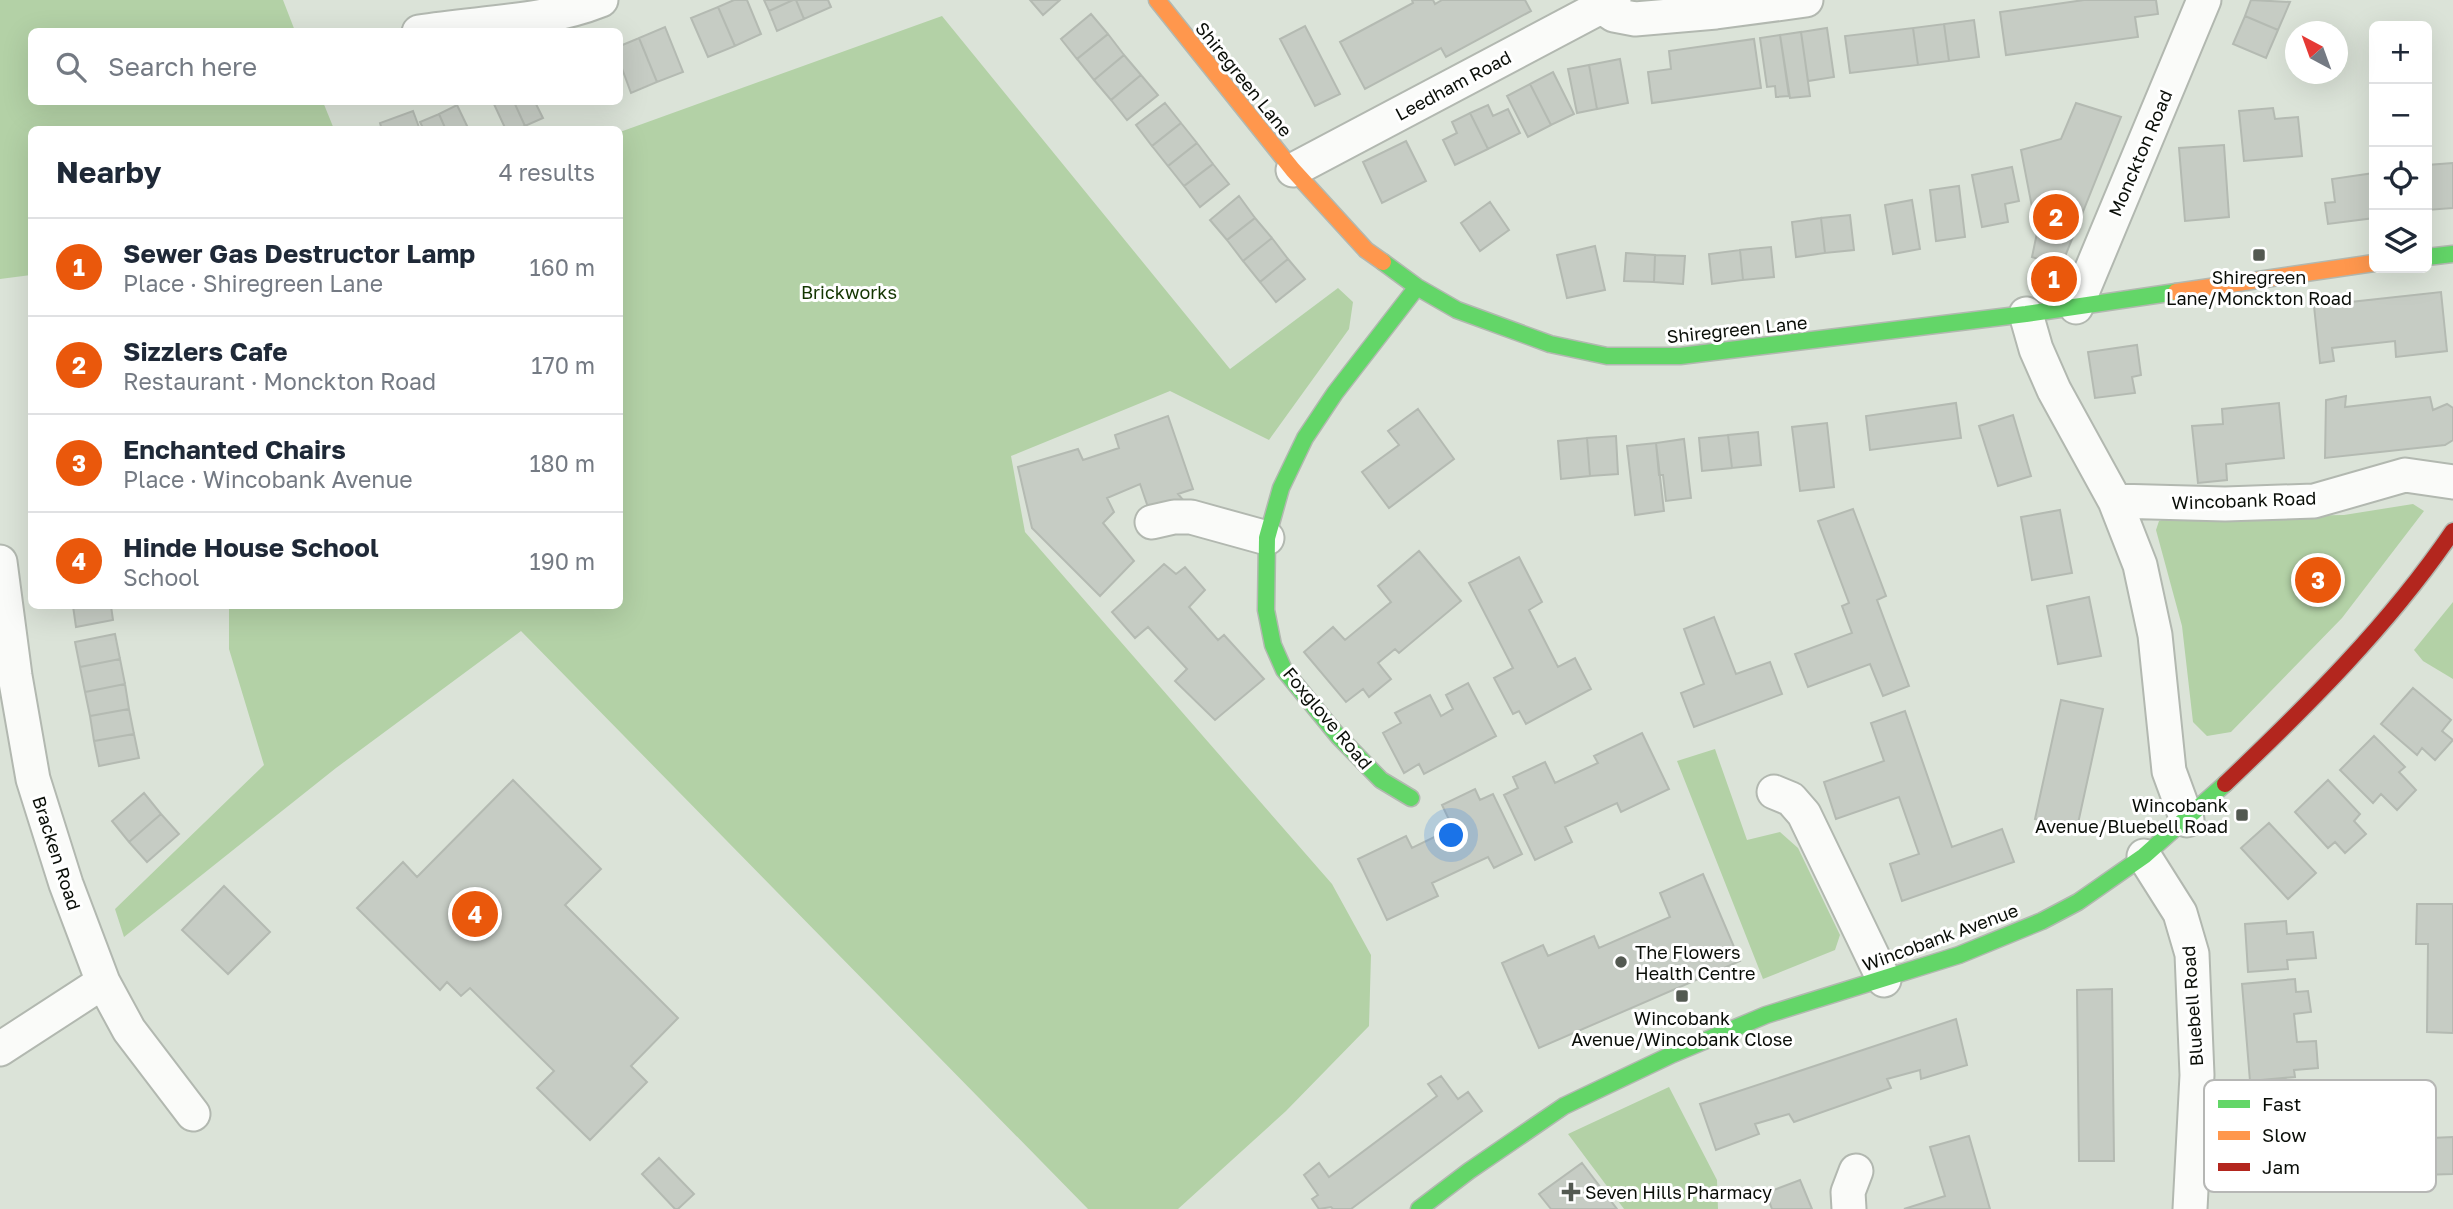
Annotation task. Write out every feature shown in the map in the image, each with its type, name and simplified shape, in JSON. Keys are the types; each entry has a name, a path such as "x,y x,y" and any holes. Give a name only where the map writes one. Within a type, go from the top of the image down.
{"street":[{"path":"453,28 530,19 601,0"},
{"name":"Shiregreen Lane","path":"1157,0 1293,170 1366,250 1417,287 1457,310 1550,344 1607,356 1680,356 2026,314 2369,264"},
{"path":"1608,3 1614,15 1635,19 1806,0"},
{"name":"Monckton Road","path":"2076,307 2204,0"},
{"name":"Leedham Road","path":"1293,170 1608,3"},
{"path":"2432,256 2453,254"},
{"name":"Foxglove Road","path":"1411,798 1381,780 1338,736 1284,670 1273,645 1266,610 1267,538 1281,488 1305,438 1335,393 1417,287"},
{"path":"2026,314 2036,349 2054,390 2115,501 2140,565 2155,635 2169,771 2187,820"},
{"name":"Wincobank Road","path":"2115,501 2225,504 2314,501 2405,475 2453,482"},
{"path":"1152,522 1174,517 1191,517 1267,538"},
{"name":"Wincobank Avenue","path":"1419,1209 1463,1174 1564,1106 1730,1028 1815,999 1884,980 1993,942 2089,895 2144,856 2187,820 2249,761 2373,635 2434,560 2453,531"},
{"name":"Bracken Road","path":"0,562 15,676 33,779 65,884 103,982 129,1030 193,1114"},
{"path":"1774,792 1791,799 1804,814 1884,980"},
{"name":"Bluebell Road","path":"2144,856 2180,913 2192,954 2197,1074 2190,1209"},
{"path":"0,1049 103,982"},
{"path":"1849,1209 1848,1192 1856,1171"}],"green space":[{"path":"0,0 283,0 294,28 28,28 28,105 324,105 333,126 28,126 28,275 0,279"},
{"name":"Brickworks","path":"942,16 1230,369 1338,288 1353,302 1349,329 1269,440 1170,391 1011,456 1025,532 1332,884 1371,955 1369,1026 1286,1111 1178,1209 1088,1209 521,631 336,768 124,937 115,909 264,765 229,649 229,609 623,609 623,131"},
{"path":"2413,504 2424,511 2342,618 2231,732 2207,736 2193,722 2182,626 2156,530 2159,521 2168,518 2344,515"},
{"path":"2453,602 2453,679 2423,661 2414,650"},
{"path":"1715,749 1747,840 1780,832 1798,848 1840,935 1835,950 1763,979 1677,761"},
{"path":"1669,1087 1717,1180 1718,1209 1624,1209 1568,1134"}],"building":[{"path":"734,0 747,0 761,34 735,46 718,7"},
{"path":"764,0 793,0 769,11"},
{"path":"796,0 804,19 777,31 769,11"},
{"path":"796,0 828,0 831,7 804,19"},
{"path":"1030,0 1060,0 1043,15"},
{"path":"1412,0 1433,0 1435,4 1442,0 1525,0 1531,11 1446,57 1441,48 1365,89 1340,42 1413,3"},
{"path":"2084,0 2156,0 2158,14 2135,17 2138,37 2006,55 2000,12"},
{"path":"2251,0 2290,2 2278,30 2245,16"},
{"path":"718,7 735,46 708,57 691,18"},
{"path":"1091,14 1108,34 1077,59 1061,39"},
{"path":"2245,16 2278,30 2266,58 2233,44"},
{"path":"1974,20 1979,57 1949,61 1944,24"},
{"path":"1944,24 1949,61 1918,65 1913,28"},
{"path":"1305,26 1340,94 1315,106 1280,39"},
{"path":"665,27 683,72 657,82 639,38"},
{"path":"1827,28 1834,77 1808,81 1801,32"},
{"path":"1913,28 1918,65 1850,73 1845,36"},
{"path":"1801,32 1810,96 1790,98 1780,35"},
{"path":"1108,34 1124,55 1094,80 1077,59"},
{"path":"1780,35 1789,96 1776,97 1775,86 1767,87 1760,38"},
{"path":"639,38 657,82 631,93 623,71 623,45"},
{"path":"1754,39 1761,88 1652,103 1648,72 1671,69 1669,51"},
{"path":"1124,55 1141,75 1111,100 1094,80"},
{"path":"1620,59 1628,103 1597,109 1589,65"},
{"path":"1589,65 1597,109 1577,113 1568,69"},
{"path":"1553,72 1574,114 1551,125 1530,84"},
{"path":"1141,75 1158,95 1127,120 1111,100"},
{"path":"1530,84 1551,125 1528,137 1507,96"},
{"path":"1165,103 1181,123 1152,146 1136,125"},
{"path":"2076,103 2121,117 2064,259 2055,265 2032,257 2037,233 2021,150 2061,139"},
{"path":"457,105 467,126 444,126 439,114"},
{"path":"494,105 515,105 525,126 504,126"},
{"path":"515,105 536,105 543,118 525,126"},
{"path":"1488,105 1493,116 1508,109 1520,133 1488,149 1470,113"},
{"path":"2273,108 2275,119 2298,117 2302,156 2244,161 2239,111"},
{"path":"413,111 419,126 381,126 380,123"},
{"path":"1470,113 1488,149 1455,165 1443,140 1457,133 1452,122"},
{"path":"439,114 444,126 422,126 420,122"},
{"path":"1181,123 1197,143 1168,166 1152,146"},
{"path":"1406,141 1426,181 1382,203 1363,162"},
{"path":"1197,143 1213,164 1184,186 1168,166"},
{"path":"2224,145 2229,217 2185,221 2179,148"},
{"path":"2453,163 2453,208 2432,210 2432,165"},
{"path":"1213,164 1229,184 1200,207 1184,186"},
{"path":"2012,167 2019,201 2005,204 2008,222 1982,227 1972,175"},
{"path":"2369,174 2369,219 2328,224 2325,203 2335,202 2332,179"},
{"path":"1959,186 1965,237 1936,241 1930,190"},
{"path":"1239,196 1255,218 1227,240 1210,220"},
{"path":"1912,200 1920,249 1893,254 1885,205"},
{"path":"1490,202 1509,230 1480,251 1461,223"},
{"path":"1850,215 1854,250 1825,253 1821,218"},
{"path":"1255,218 1272,238 1243,261 1227,240"},
{"path":"1821,218 1825,253 1796,257 1792,222"},
{"path":"1272,238 1288,259 1260,282 1243,261"},
{"path":"1595,246 1605,290 1567,298 1557,255"},
{"path":"1771,247 1774,277 1743,280 1740,250"},
{"path":"1740,250 1743,280 1712,284 1709,254"},
{"path":"1626,253 1655,255 1654,282 1624,281"},
{"path":"1655,255 1685,256 1683,284 1654,282"},
{"path":"1288,259 1305,279 1276,302 1260,282"},
{"path":"2441,292 2447,351 2396,357 2395,341 2332,348 2334,361 2320,363 2314,306"},
{"path":"2137,345 2141,375 2132,377 2135,393 2095,398 2088,352"},
{"path":"2346,396 2345,407 2430,397 2433,410 2447,404 2453,408 2453,440 2445,445 2325,458 2326,400"},
{"path":"1956,403 1961,438 1870,450 1866,416"},
{"path":"2279,403 2284,458 2226,464 2227,480 2198,483 2192,426 2223,424 2222,409"},
{"path":"1418,409 1454,459 1389,508 1362,472 1399,445 1388,431"},
{"path":"2013,415 2031,476 1998,486 1979,426"},
{"path":"1168,416 1193,489 1178,494 1184,501 1150,513 1140,484 1107,498 1114,512 1103,523 1134,561 1100,596 1032,528 1018,467 1078,449 1083,460 1119,448 1115,435"},
{"path":"1827,423 1834,487 1800,491 1792,427"},
{"path":"1758,432 1761,465 1732,468 1728,435"},
{"path":"1728,435 1732,468 1702,471 1699,438"},
{"path":"1616,436 1618,474 1590,476 1587,438"},
{"path":"1587,438 1590,476 1561,479 1558,441"},
{"path":"1684,439 1691,498 1666,501 1663,475 1659,475 1656,443"},
{"path":"1656,443 1664,511 1635,515 1627,446"},
{"path":"1853,509 1886,596 1877,600 1909,686 1883,696 1870,664 1808,687 1795,654 1852,633 1842,606 1849,603 1818,521"},
{"path":"2060,510 2072,573 2032,580 2021,517"},
{"path":"1419,551 1461,601 1399,653 1395,649 1378,663 1391,679 1369,697 1363,689 1346,702 1304,652 1333,627 1345,640 1391,602 1378,586"},
{"path":"1519,557 1542,602 1529,610 1558,667 1575,658 1591,689 1526,724 1519,711 1513,714 1494,678 1513,668 1469,583"},
{"path":"1164,564 1176,574 1185,567 1205,590 1189,607 1218,640 1224,635 1264,679 1215,720 1175,681 1187,669 1148,627 1135,638 1112,612"},
{"path":"2089,597 2101,656 2058,664 2047,606"},
{"path":"73,609 111,609 113,620 76,627"},
{"path":"1714,617 1736,674 1770,662 1782,694 1694,727 1681,693 1704,684 1684,629"},
{"path":"115,634 120,659 80,667 75,642"},
{"path":"120,659 125,684 85,692 80,667"},
{"path":"1468,683 1496,736 1424,774 1419,764 1404,773 1383,733 1401,723 1395,713 1430,695 1441,716 1453,709 1446,695"},
{"path":"125,684 129,709 90,716 85,692"},
{"path":"2413,688 2451,720 2442,731 2453,740 2435,760 2422,748 2417,755 2381,724"},
{"path":"2061,700 2103,709 2077,828 2035,819"},
{"path":"129,709 134,734 94,741 90,716"},
{"path":"1905,711 1952,847 2002,829 2014,862 1902,901 1890,864 1919,854 1899,797 1836,819 1824,782 1884,761 1871,723"},
{"path":"1642,733 1669,789 1621,812 1617,803 1565,827 1572,842 1535,860 1504,795 1518,788 1513,777 1545,762 1555,783 1598,763 1594,756"},
{"path":"134,734 139,758 99,766 94,741"},
{"path":"2374,736 2405,767 2399,772 2416,790 2397,810 2381,794 2373,803 2340,770"},
{"path":"513,780 601,869 565,905 678,1018 631,1066 647,1082 590,1140 537,1088 554,1071 470,988 461,996 447,982 440,990 357,908 403,862 417,877"},
{"path":"2328,780 2360,814 2354,821 2366,834 2345,853 2335,842 2328,848 2295,812"},
{"path":"1475,789 1480,800 1493,794 1522,854 1494,868 1488,857 1432,883 1438,896 1387,920 1358,859 1406,836 1412,848 1453,828 1442,805"},
{"path":"144,793 161,814 129,842 112,821"},
{"path":"161,814 179,834 147,862 129,842"},
{"path":"2269,823 2316,873 2288,899 2241,848"},
{"name":"The Flowers Health Centre","path":"1703,874 1740,961 1539,1048 1502,963 1543,945 1548,956 1594,936 1599,948 1670,917 1660,893"},
{"path":"224,886 270,932 228,974 182,930"},
{"path":"2417,904 2453,904 2453,1033 2427,1032 2428,944 2416,944"},
{"path":"2286,921 2287,934 2313,932 2316,958 2287,960 2288,969 2248,972 2245,924"},
{"path":"2295,979 2296,992 2308,991 2311,1012 2294,1014 2297,1042 2316,1041 2318,1068 2294,1070 2295,1077 2250,1080 2242,984"},
{"path":"2112,989 2114,1161 2079,1161 2077,990"},
{"path":"1956,1019 1967,1065 1921,1079 1920,1070 1887,1079 1891,1088 1794,1122 1789,1114 1755,1124 1759,1134 1716,1150 1700,1104"},
{"path":"1441,1076 1458,1099 1468,1092 1482,1111 1351,1209 1319,1209 1312,1199 1318,1195 1304,1175 1319,1163 1329,1177 1437,1096 1428,1084"},
{"path":"1969,1136 1990,1209 1904,1209 1945,1196 1930,1147"},
{"path":"2453,1137 2453,1174 2436,1175 2436,1138"},
{"path":"659,1158 694,1194 678,1209 642,1174"},
{"path":"1582,1163 1617,1209 1551,1209 1539,1194"},
{"path":"1800,1180 1812,1209 1772,1209 1766,1193"}],"traffic: fast":[{"path":"2432,256 2453,254"},
{"path":"1383,262 1417,287 1457,310 1550,344 1607,356 1680,356 2026,314 2176,292"},
{"path":"1411,798 1381,780 1338,736 1284,670 1273,645 1266,610 1267,538 1281,488 1305,438 1335,393 1417,287"},
{"path":"1419,1209 1564,1106 1673,1054 1766,1015 1959,955 2042,921 2078,902 2144,856 2225,784"}],"traffic: slow":[{"path":"1157,0 1293,170 1366,250 1383,262"},
{"path":"2176,292 2369,264"}],"traffic: jam":[{"path":"2225,784 2346,664 2402,599 2453,531"}],"place":[{"name":"Sizzlers Cafe","path":"2056,217"},
{"name":"Shiregreen Lane/Monckton Road","path":"2259,255"},
{"name":"Sewer Gas Destructor Lamp","path":"2054,279"},
{"name":"Enchanted Chairs","path":"2318,580"},
{"name":"Wincobank Avenue/Bluebell Road","path":"2242,815"},
{"name":"Hinde House School","path":"475,914"},
{"name":"The Flowers Health Centre","path":"1621,962"},
{"name":"Wincobank Avenue/Wincobank Close","path":"1682,996"},
{"name":"Seven Hills Pharmacy","path":"1571,1192"}]}
